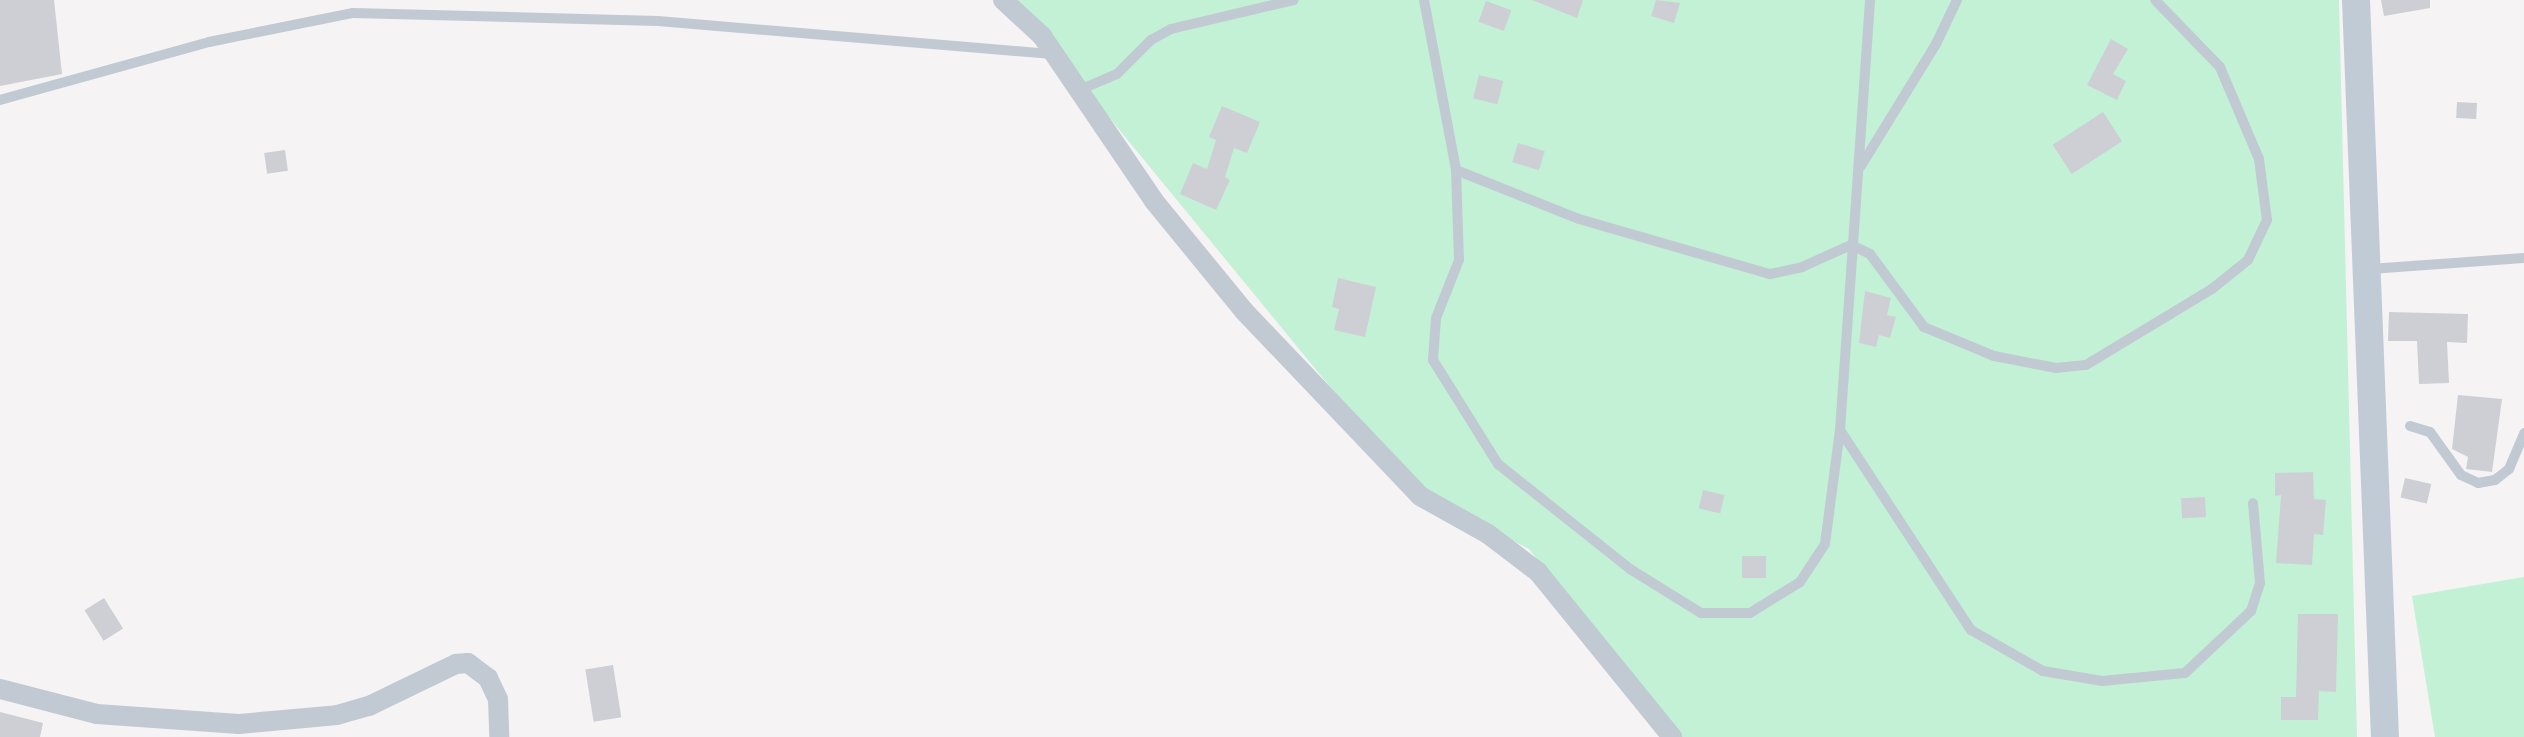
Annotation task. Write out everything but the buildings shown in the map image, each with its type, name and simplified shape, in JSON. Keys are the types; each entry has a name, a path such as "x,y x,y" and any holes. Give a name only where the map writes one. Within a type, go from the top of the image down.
{"main road":[{"path":"2356,0 2385,737"}],"street":[{"path":"1003,0 1029,22 1154,201 1276,346 1420,496 1488,534 1538,572 1672,737"},
{"path":"0,689 97,714 239,724 337,715 369,706 456,664 468,663 488,678 498,699 499,737"}],"lane":[{"path":"1075,92 1117,74 1151,40 1171,29 1294,0"},
{"path":"1424,0 1456,170 1459,260 1436,318 1433,360 1498,464 1630,569 1701,613 1750,613 1800,582 1825,544 1840,430 1870,0"},
{"path":"1860,167 1936,44 1957,0"},
{"path":"1456,170 1579,219 1770,274 1802,267 1851,245 1870,254 1924,327 1994,356 2056,368 2086,365 2212,289 2248,260 2267,220 2259,159 2220,67 2155,0"},
{"path":"0,100 209,42 353,13 658,21 1053,54"},
{"path":"2366,270 2524,258"},
{"path":"2410,426 2430,432 2461,475 2478,483 2495,480 2509,469 2524,433"},
{"path":"1840,430 1971,630 2043,671 2102,681 2185,673 2251,611 2260,583 2253,503"}],"green space":[{"path":"994,0 2339,0 2357,737 1679,737 1529,549 1413,488 1058,55"},
{"path":"2524,577 2524,737 2435,737 2412,596"}]}
